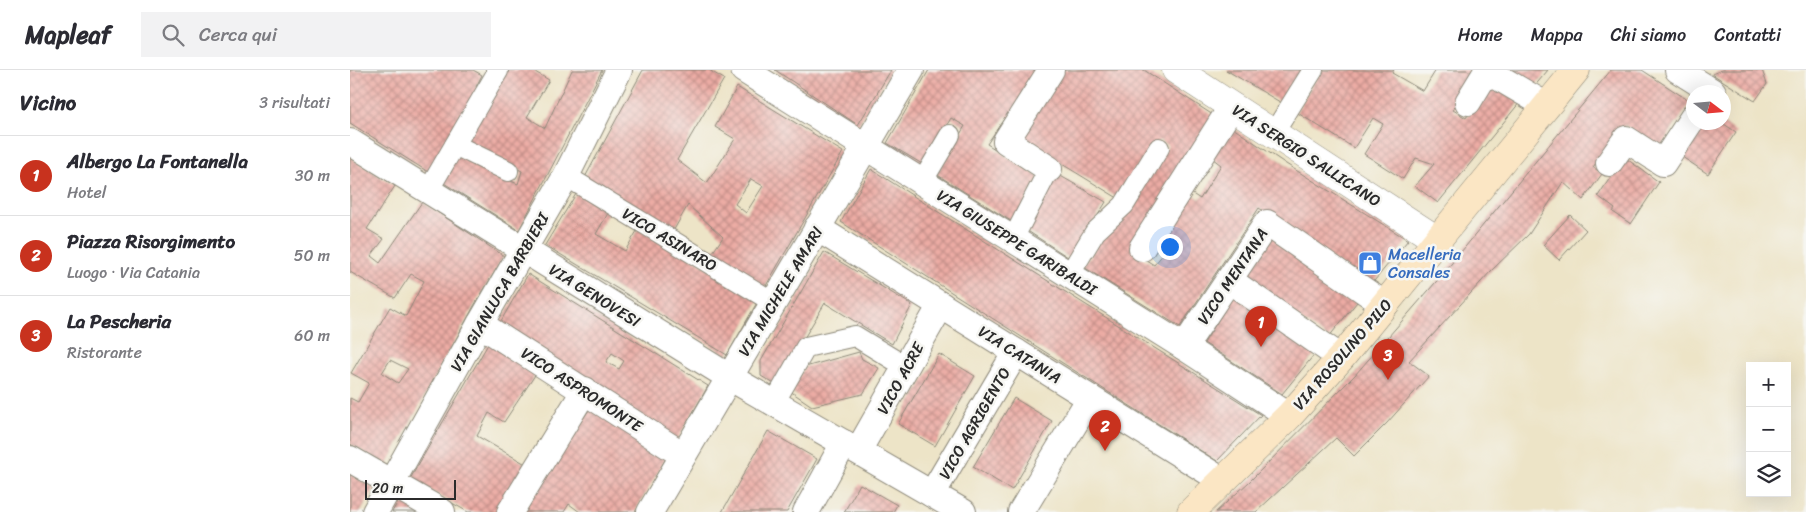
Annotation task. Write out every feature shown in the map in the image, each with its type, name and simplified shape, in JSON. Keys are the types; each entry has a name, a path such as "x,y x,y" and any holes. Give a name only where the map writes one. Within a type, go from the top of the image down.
{"main road":[{"name":"VIA ROSOLINO PILO","path":"1191,512 1289,416 1341,358 1576,70"}],"street":[{"path":"428,191 498,71 496,70"},
{"name":"VIA GIANLUCA BARBIERI","path":"375,512 480,324 566,176 619,70"},
{"name":"VIA GIUSEPPE GARIBALDI","path":"744,70 1184,347 1289,416"},
{"name":"VIA MICHELE AMARI","path":"651,512 683,454 911,70"},
{"path":"1013,239 1049,169 1006,141 1051,70"},
{"name":"VIA SERGIO SALLICANO","path":"1176,70 1437,240"},
{"path":"1273,134 1313,70"},
{"path":"1468,102 1486,70 1547,106"},
{"path":"1678,70 1701,85"},
{"path":"1142,248 1232,106"},
{"path":"1609,163 1626,139 1663,163 1686,128"},
{"path":"922,182 950,135"},
{"name":"VIA GENOVESI","path":"350,142 729,378 963,512"},
{"path":"455,145 508,171"},
{"path":"1069,275 1095,232 1124,205 1159,148"},
{"name":"VICO ASINARO","path":"566,176 773,302"},
{"name":"VICO MENTANA","path":"1184,347 1267,223 1385,305"},
{"name":"VIA CATANIA","path":"818,228 1223,481"},
{"path":"1228,280 1341,358"},
{"name":"VICO ACRE","path":"806,512 906,368 941,305"},
{"name":"VICO ASPROMONTE","path":"480,324 683,454"},
{"path":"774,403 806,346 855,336 906,368"},
{"name":"VICO AGRIGENTO","path":"932,494 1016,352"},
{"path":"510,512 585,390"},
{"path":"1020,512 1090,398"},
{"path":"350,459 442,512"}],"building":[{"path":"350,70 473,70 482,75 476,87 482,91 433,175 350,123"},
{"path":"506,70 536,70 535,72 549,80 527,117 545,128 572,70 602,70 519,230 439,180 455,154 486,171 518,184 522,171 462,141"},
{"path":"643,70 709,70 724,79 677,160 707,183 735,139 715,127 737,87 843,152 763,291 709,258 723,237 688,205 671,235 583,181","holes":["751,179 763,186 746,213 735,204"]},
{"path":"775,70 891,70 858,125"},
{"path":"929,70 1044,70 1013,120 1006,116 987,144 1039,177 1014,223 936,174 965,126 951,118 924,165 887,143"},
{"path":"1062,70 1144,70 1216,117 1132,251 1154,265 1172,244 1158,235 1188,191 1200,199 1221,165 1208,155 1227,124 1286,164 1408,240 1370,286 1259,208 1180,327 1082,266 1168,146 1159,140 1121,200 1016,136"},
{"path":"1226,70 1306,70 1285,105"},
{"path":"1321,70 1394,70 1392,73 1423,91 1436,70 1467,70 1474,74 1453,110 1466,118 1489,83 1520,102 1438,203 1415,186 1434,164 1416,158 1403,179 1364,154 1383,124 1373,118 1354,148 1296,112"},
{"path":"1505,70 1548,70 1533,88"},
{"path":"1611,70 1642,70 1686,99 1686,109 1659,149 1625,125 1593,167 1602,174 1583,200 1563,182 1529,234 1491,271 1409,361 1429,376 1387,423 1354,456 1336,438 1256,512 1216,512 1249,482 1355,375 1442,275"},
{"path":"1722,70 1762,70 1767,84 1755,101 1712,74"},
{"path":"1731,129 1736,132 1708,174 1679,155 1694,130"},
{"path":"350,157 395,186 367,229 384,239 371,256 380,263 422,202 504,256 474,306 387,465 350,444 350,398 358,402 369,383 351,373 390,307 406,316 424,281 411,274 395,298 350,272","holes":["390,360 408,369 398,383 382,373"]},
{"path":"1624,157 1659,182 1631,224 1613,212 1615,209 1598,196"},
{"path":"871,169 1261,415 1217,461 841,222"},
{"path":"1057,174 1106,202 1071,259 1026,230 1046,199 1041,195"},
{"path":"579,189 611,208 596,234 625,251 640,226 759,299 727,355 545,245"},
{"path":"1570,215 1586,230 1559,260 1543,245"},
{"path":"1273,236 1361,297 1328,338 1243,281"},
{"path":"824,252 912,305 892,344 825,303 776,385 761,376 761,361"},
{"path":"528,274 708,386 676,442 498,326","holes":["612,353 624,361 619,369 606,362"]},
{"path":"1234,295 1318,350 1282,394 1204,343"},
{"path":"491,339 539,369 504,422 489,413 477,436 529,466 501,512 468,512 410,479"},
{"path":"859,352 862,359 879,368 863,394 812,406 790,391 805,367"},
{"path":"939,354 975,376 935,446 898,424"},
{"path":"1014,398 1052,421 1012,490 973,467"},
{"path":"593,404 669,453 635,512 580,512 569,504 564,512 520,512"},
{"path":"768,431 817,459 787,512 722,512"},
{"path":"350,474 374,488 361,512 350,512"},
{"path":"860,484 897,505 893,512 844,512"},
{"path":"399,500 419,512 392,512"}],"place":[{"name":"Macelleria Consales","path":"1370,263"},
{"name":"Albergo La Fontanella","path":"1261,347"},
{"name":"La Pescheria","path":"1388,380"},
{"name":"Piazza Risorgimento","path":"1105,451"}]}
